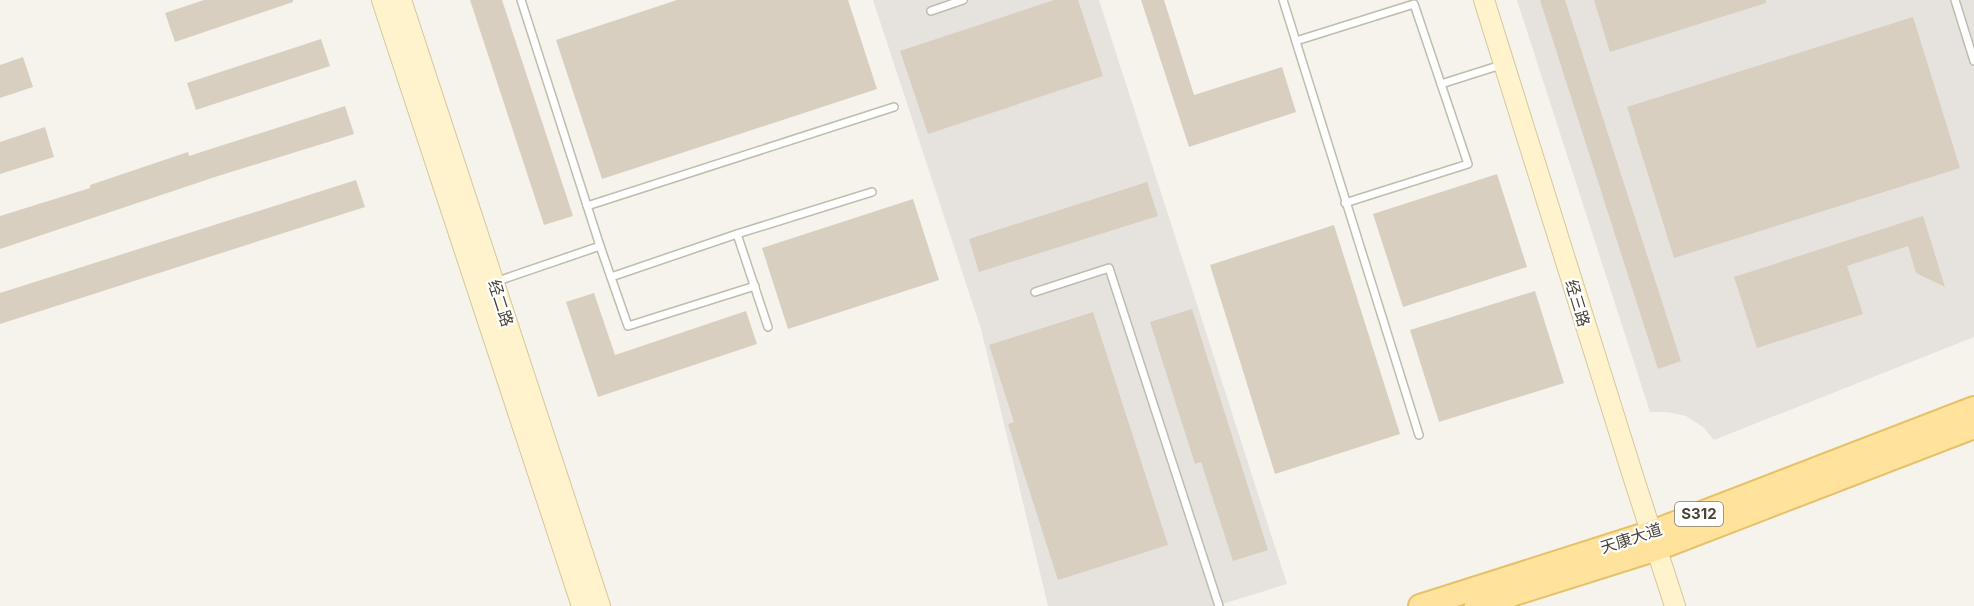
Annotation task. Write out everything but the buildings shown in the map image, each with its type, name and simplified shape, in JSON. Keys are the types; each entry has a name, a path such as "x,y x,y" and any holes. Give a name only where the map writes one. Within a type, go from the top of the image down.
{"main road":[{"name":"天康大道","path":"1420,606 1655,541 1974,408"},
{"name":"天康大道","path":"1476,606 1974,427"}],"street":[{"name":"经二路","path":"382,0 600,606"},
{"name":"经二路","path":"401,0 582,606"},
{"name":"经三路","path":"1484,0 1632,476 1675,606"}],"lane":[{"path":"521,0 628,326 755,286"},
{"path":"932,11 963,0"},
{"path":"1283,0 1419,435"},
{"path":"1954,0 1974,61"},
{"path":"1296,41 1414,4 1468,164 1346,204"},
{"path":"1441,84 1504,64"},
{"path":"587,206 894,107"},
{"path":"611,277 737,234 872,192"},
{"path":"737,234 768,327"},
{"path":"485,285 600,246"},
{"path":"1035,292 1109,268 1219,606"}],"shaded area":[{"path":"873,0 1099,0 1287,584 1216,606 1048,606 981,329"},
{"path":"1517,0 1974,0 1974,337 1714,440 1703,427 1686,416 1667,412 1650,412"}]}
